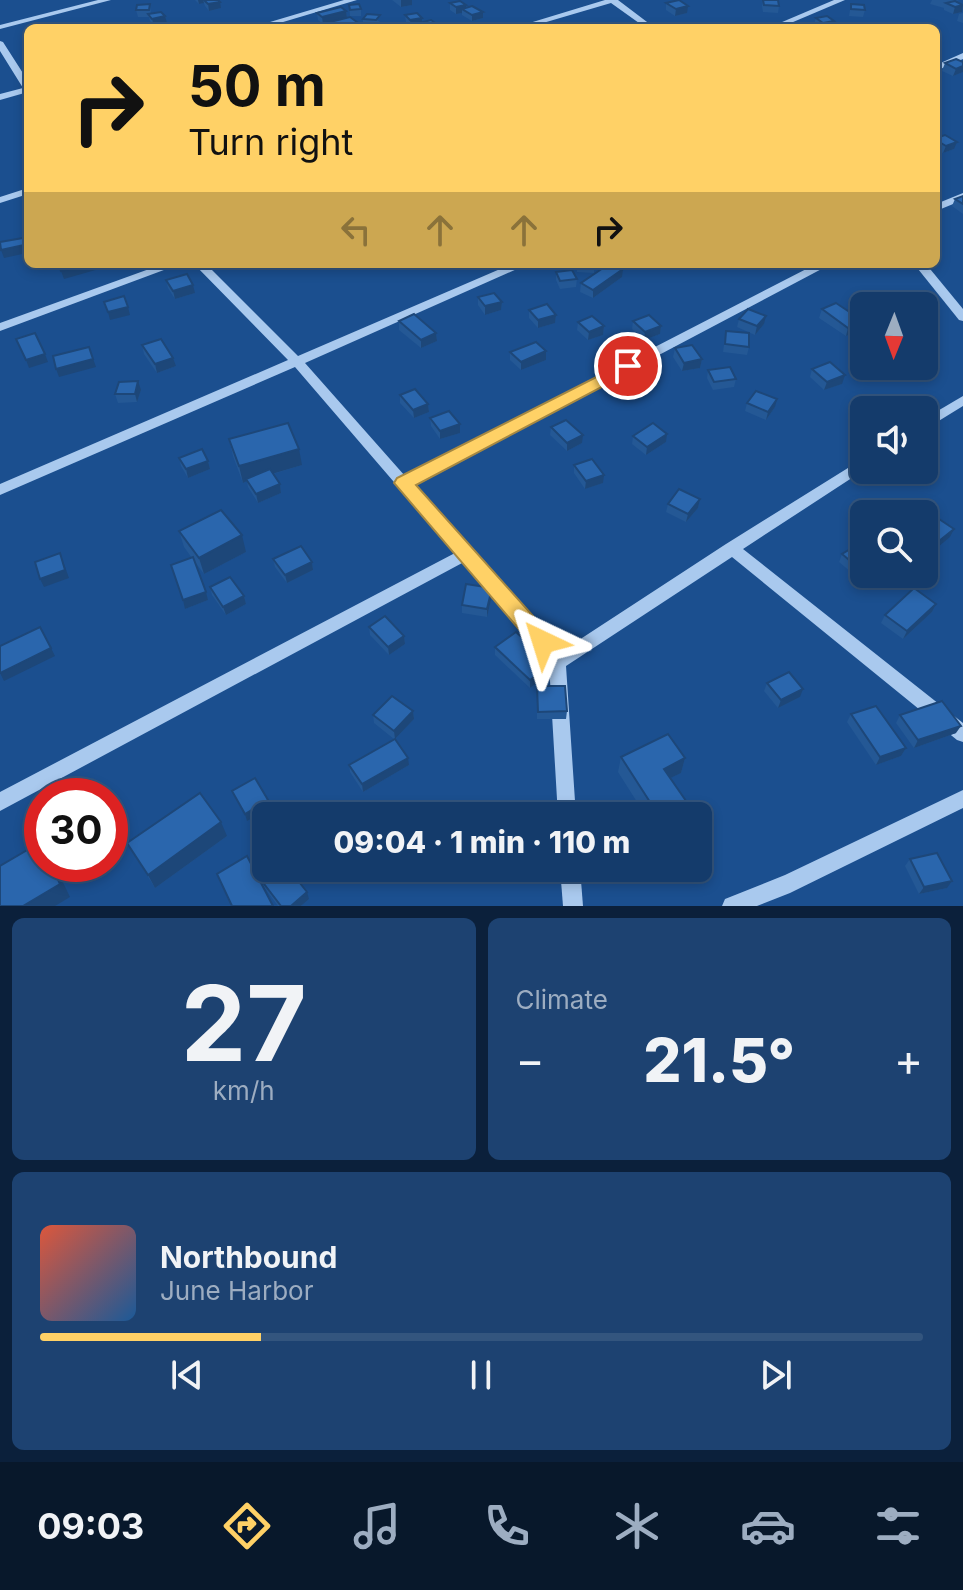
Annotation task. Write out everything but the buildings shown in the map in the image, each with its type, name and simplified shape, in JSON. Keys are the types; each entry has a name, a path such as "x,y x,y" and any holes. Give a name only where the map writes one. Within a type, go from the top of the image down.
{"street":[{"path":"0,27 107,0"},
{"path":"266,24 329,2 353,0"},
{"path":"531,24 613,0 646,24"},
{"path":"782,24 841,0"},
{"path":"0,44 24,82"},
{"path":"940,66 963,56"},
{"path":"0,97 24,89"},
{"path":"0,200 24,192"},
{"path":"940,206 963,196"},
{"path":"0,327 163,268"},
{"path":"204,268 297,362 543,642 557,663 566,802"},
{"path":"0,490 513,268"},
{"path":"404,483 817,268"},
{"path":"923,268 963,317"},
{"path":"938,416 963,400"},
{"path":"557,663 850,472"},
{"path":"731,548 963,734"},
{"path":"0,802 466,554"},
{"path":"732,906 790,883 963,799"},
{"path":"571,882 573,906"}],"route":[{"path":"543,642 404,483 628,366"}]}
